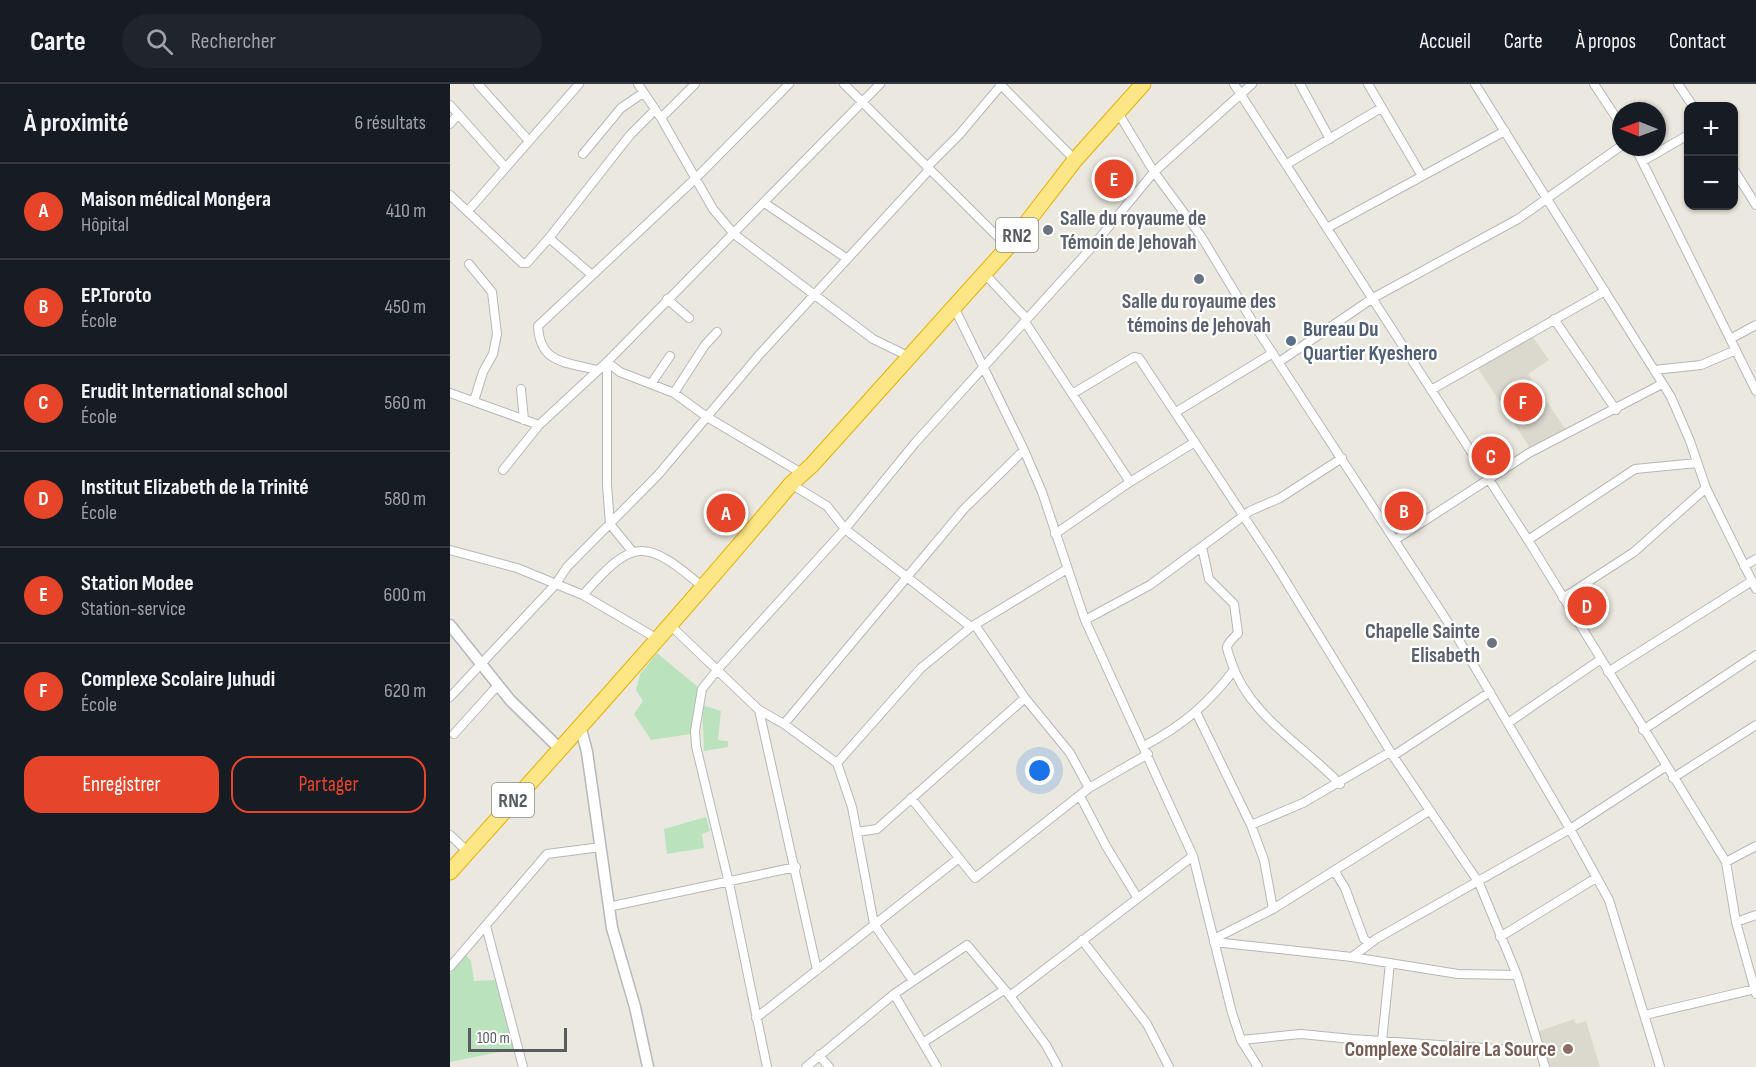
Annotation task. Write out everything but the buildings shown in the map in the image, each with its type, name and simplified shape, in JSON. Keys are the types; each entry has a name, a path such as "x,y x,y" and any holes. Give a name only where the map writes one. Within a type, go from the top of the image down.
{"highway":[{"name":"RN2","path":"450,872 560,748 581,729 656,638 704,588 791,484 803,474 1008,247 1075,160 1143,84"}],"street":[{"path":"468,212 504,167 530,141 579,84"},
{"path":"638,84 654,111 661,118 713,209 734,234 873,339 910,357"},
{"path":"661,118 695,84"},
{"path":"597,370 551,356 539,343 538,326 696,178 789,84"},
{"path":"844,84 1008,247"},
{"path":"503,471 539,425 607,363 667,299 766,204 880,84"},
{"path":"450,697 555,585 567,567 658,475 813,295 959,135 1001,84 1075,160"},
{"path":"1234,84 1528,540 1642,730 1726,862 1736,922 1755,991 1646,1015"},
{"path":"767,1067 729,883 696,746 695,731 702,688 845,529 915,443 1026,321 1154,172 1252,84"},
{"path":"1300,84 1330,139"},
{"path":"1368,84 1422,176"},
{"path":"1475,84 1546,201 1654,370 1682,419 1706,488 1754,585 1608,672"},
{"path":"1594,84 1612,111"},
{"path":"1678,84 1690,102"},
{"path":"482,85 530,141"},
{"path":"583,153 621,108 643,93"},
{"path":"450,105 504,167"},
{"path":"1287,164 1381,108"},
{"path":"450,195 524,264 549,238 630,135 654,111"},
{"path":"1117,111 1154,172 1201,236 1279,362 1395,540 1490,692 1570,829 1617,921 1659,1065 1647,1067"},
{"path":"450,124 458,114"},
{"path":"1326,228 1504,131"},
{"path":"1643,161 1684,138"},
{"path":"1279,362 1373,298 1518,219 1612,153"},
{"path":"1640,156 1756,391"},
{"path":"1738,177 1756,206"},
{"path":"766,204 846,258"},
{"path":"549,238 592,275"},
{"path":"469,264 492,292 497,334 493,354 483,372 474,401"},
{"path":"984,273 1026,321 1130,482"},
{"path":"1431,390 1605,291"},
{"path":"667,299 689,318"},
{"path":"954,307 1024,450 1085,620 1193,856 1241,1040 1258,1067"},
{"path":"1554,319 1616,410"},
{"path":"1730,339 1756,325"},
{"path":"674,393 705,345 717,332"},
{"path":"1654,370 1701,365 1736,350"},
{"path":"1176,412 1273,352"},
{"path":"651,384 670,356"},
{"path":"1072,394 1137,356 1244,516 1392,754 1479,883 1517,975 1545,1067"},
{"path":"607,363 620,372 674,393 706,417 803,474"},
{"path":"607,363 607,485 610,524 632,551"},
{"path":"1395,540 1488,479 1570,431 1616,410 1662,384"},
{"path":"521,389 524,420"},
{"path":"450,393 539,425"},
{"path":"1055,534 1130,482 1194,442"},
{"path":"784,724 964,509 1024,450"},
{"path":"1085,620 1156,582 1244,516 1280,498 1342,458"},
{"path":"1528,540 1635,470 1697,463"},
{"path":"791,484 831,509 845,529 907,579 973,626 1025,698 1070,753 1089,788"},
{"path":"1563,598 1634,552 1706,488"},
{"path":"1202,547 1209,579 1234,604 1238,633 1227,647 1234,670 1249,697 1278,729 1340,784"},
{"path":"450,550 516,568 583,596 656,638"},
{"path":"583,596 605,570 632,551 645,551 669,559 704,588"},
{"path":"1744,566 1756,559"},
{"path":"837,763 909,679 973,626 1067,569"},
{"path":"670,625 759,710 784,724 837,763 849,795 874,924 913,981"},
{"path":"450,626 498,685 560,748"},
{"path":"1642,730 1756,655"},
{"path":"1508,723 1600,659"},
{"path":"911,798 975,878 1089,788 1177,729 1196,712 1234,670"},
{"path":"454,734 498,685"},
{"path":"1251,825 1303,804 1340,784 1490,692"},
{"path":"857,832 877,829 1025,698"},
{"path":"759,710 796,867 817,970"},
{"path":"1196,712 1251,825 1264,860 1273,909"},
{"path":"1673,778 1756,725"},
{"path":"581,729 601,847 608,907 615,942 636,1007 648,1067"},
{"path":"1352,957 1369,944 1570,829 1665,767"},
{"path":"1080,795 1106,846 1137,897"},
{"path":"1214,940 1273,909 1335,872 1429,811"},
{"path":"450,835 468,852"},
{"path":"1726,862 1756,846"},
{"path":"450,967 547,854 601,847"},
{"path":"924,1042 1007,993 1083,940 1193,856"},
{"path":"756,1018 959,858"},
{"path":"608,907 796,867"},
{"path":"1335,872 1346,888 1364,939 1369,944"},
{"path":"1500,937 1596,878"},
{"path":"1736,922 1756,915"},
{"path":"486,926 524,1067"},
{"path":"1083,940 1147,1024 1170,1067"},
{"path":"1214,940 1352,957 1458,974 1517,975"},
{"path":"806,1067 894,994 967,945 1007,993 1060,1067"},
{"path":"1382,1041 1390,963"},
{"path":"894,994 937,1067"},
{"path":"1241,1040 1301,1034 1541,1052"},
{"path":"819,1055 829,1067"}],"shaded area":[{"path":"1532,336 1549,360 1528,374 1566,430 1532,451 1477,367"},
{"name":"Complexe Scolaire La Source","path":"1574,1019 1576,1024 1586,1021 1600,1067 1548,1067 1537,1032"}],"green space":[{"path":"657,653 698,687 691,734 651,740 634,714 643,701 636,690 640,674"},
{"path":"702,705 721,711 718,740 728,741 728,747 704,751"},
{"path":"706,817 710,831 702,834 704,848 667,854 664,829"},
{"path":"466,955 471,961 474,981 495,980 514,1049 450,1062 450,974"}],"place":[{"name":"Station Modee","path":"1114,179"},
{"name":"Salle du royaume de Témoin de Jehovah","path":"1048,230"},
{"name":"Salle du royaume des témoins de Jehovah","path":"1199,279"},
{"name":"Bureau Du Quartier Kyeshero","path":"1291,341"},
{"name":"Complexe Scolaire Juhudi","path":"1523,402"},
{"name":"Erudit International school","path":"1491,456"},
{"name":"EP.Toroto","path":"1404,511"},
{"name":"Maison médical Mongera","path":"726,513"},
{"name":"Institut Elizabeth de la Trinité","path":"1587,606"},
{"name":"Chapelle Sainte Elisabeth","path":"1492,643"},
{"name":"Complexe Scolaire La Source","path":"1568,1049"}]}
